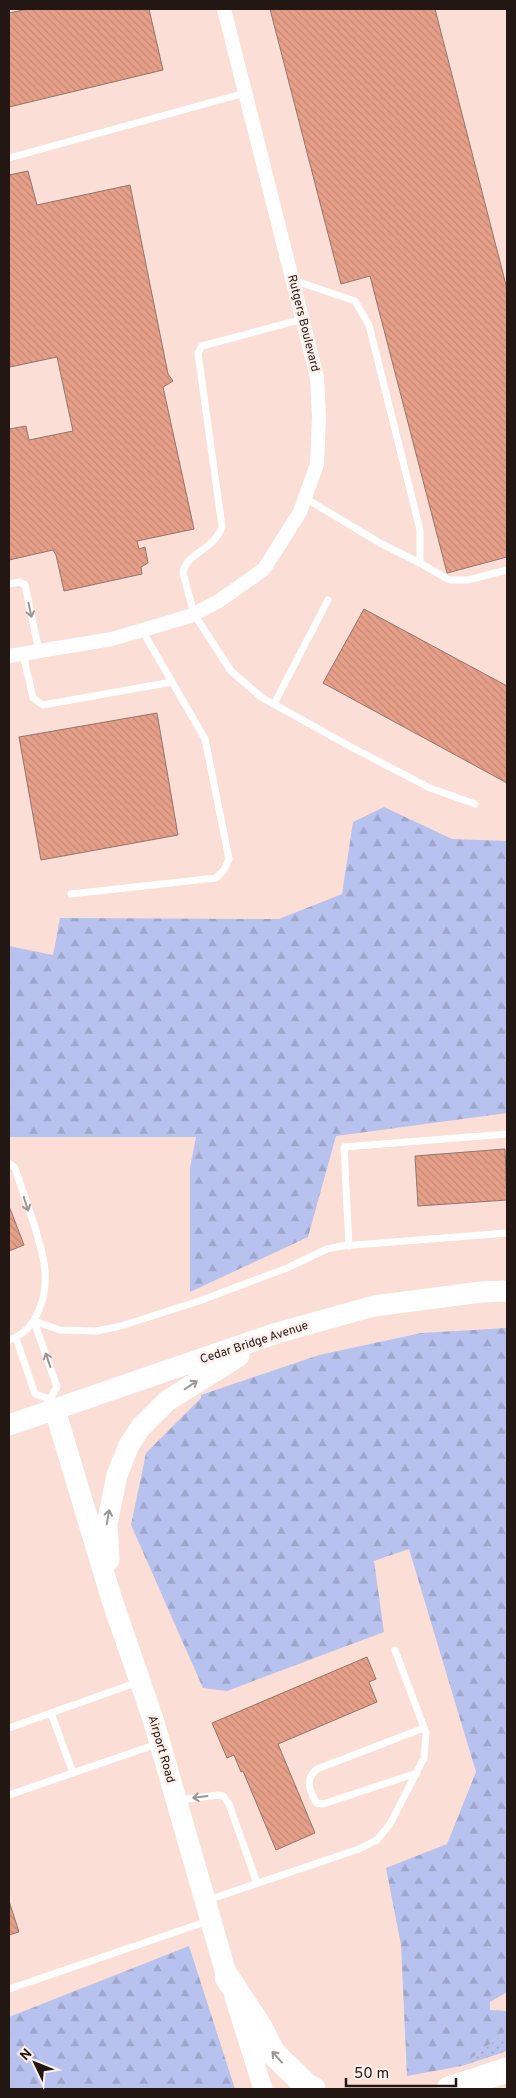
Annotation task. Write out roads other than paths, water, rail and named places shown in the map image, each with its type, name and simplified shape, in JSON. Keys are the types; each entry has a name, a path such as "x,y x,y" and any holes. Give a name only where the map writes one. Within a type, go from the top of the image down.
{"highway":[{"path":"227,1977 273,2053 306,2086 313,2089"},
{"path":"449,2089 507,2070"}],"main road":[{"name":"Cedar Bridge Avenue","path":"9,1425 53,1404 277,1333 374,1306 506,1289"},
{"path":"112,1600 107,1524 117,1475 130,1445 142,1427 167,1401 277,1333"},
{"name":"Airport Road","path":"53,1404 112,1600 160,1743 227,1977"}],"street":[{"name":"Rutgers Boulevard","path":"9,656 112,639 194,614 219,602 264,569 300,512 317,464 318,377 224,9"},
{"name":"Airport Road","path":"227,1977 262,2089"}],"lane":[{"path":"9,158 245,93"},
{"path":"292,279 355,302 369,325 420,530 420,563"},
{"path":"303,319 202,346 198,353 222,526 216,540 189,560 184,567 183,573 194,614 231,670 261,697 430,788 475,804"},
{"path":"305,498 380,543 449,580 468,580 507,570"},
{"path":"9,584 19,582 25,585 39,651"},
{"path":"274,704 328,600"},
{"path":"71,894 216,878 224,870 229,859 206,739 142,630"},
{"path":"23,654 33,698 43,705 172,682"},
{"path":"349,1246 344,1147 507,1134"},
{"path":"9,1164 15,1168 40,1246 45,1270 45,1289 34,1321 12,1339 36,1394 53,1404 57,1387 34,1321"},
{"path":"34,1321 60,1330 97,1331 121,1326 199,1301 287,1268 326,1249 507,1233"},
{"path":"9,1989 208,1911 257,1883 359,1849 377,1840 390,1824 424,1758 426,1733 395,1650"},
{"path":"9,1728 140,1681"},
{"path":"51,1713 73,1773"},
{"path":"417,1772 319,1805 316,1803 308,1784 310,1776 316,1769 424,1728"},
{"path":"9,1795 160,1743"},
{"path":"177,1800 223,1796 228,1804 257,1883"}]}
